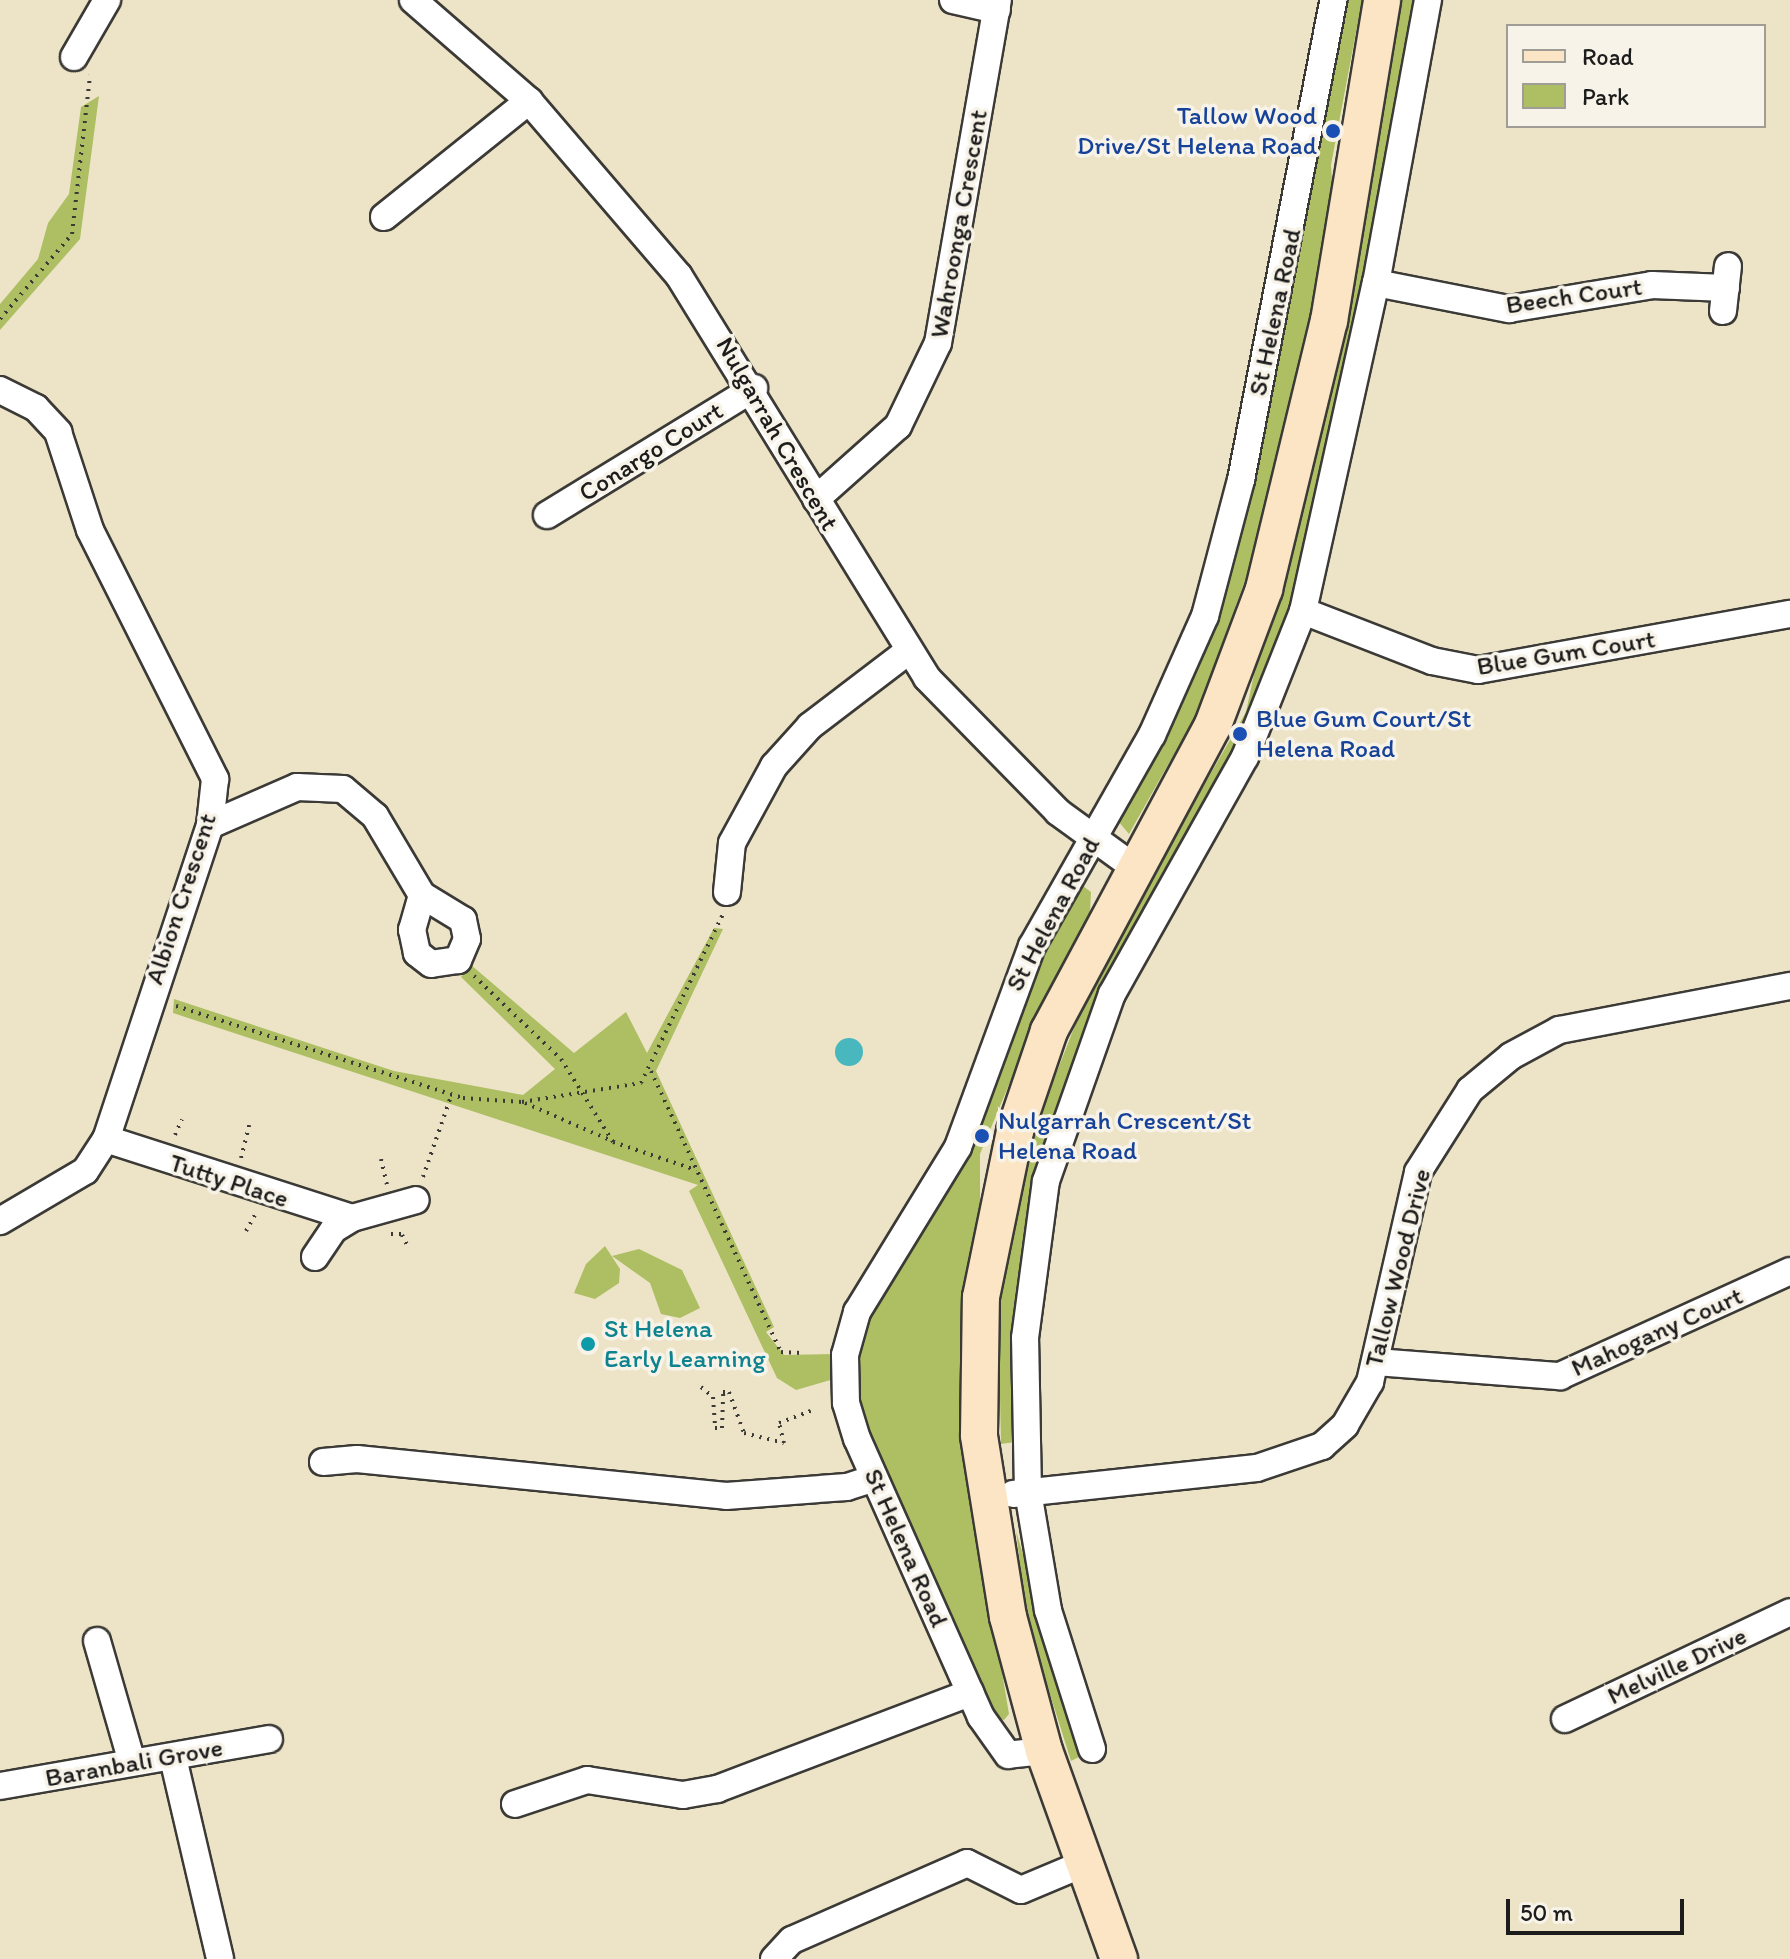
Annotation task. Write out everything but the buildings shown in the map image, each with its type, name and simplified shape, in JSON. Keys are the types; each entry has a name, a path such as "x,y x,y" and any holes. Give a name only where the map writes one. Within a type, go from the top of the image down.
{"main road":[{"name":"St Helena Road","path":"1119,1959 1044,1751 987,1497 979,1333 1000,1190 1049,1031 1213,725 1284,524 1329,321 1382,0"}],"street":[{"path":"74,57 107,0"},
{"name":"Nulgarrah Crescent","path":"413,0 529,101 645,233 754,388 907,652 1013,769 1091,840 1135,868"},
{"path":"953,0 997,5"},
{"name":"St Helena Road","path":"1044,1751 1015,1757 1002,1751 970,1693 874,1478 844,1388 857,1312 951,1162 1017,977 1181,675 1224,554 1333,0"},
{"path":"1092,1749 1048,1610 1028,1492 1030,1266 1063,1121 1112,994 1245,757 1303,611 1376,283 1428,0"},
{"name":"Wahroonga Crescent","path":"816,499 898,426 938,343 997,5"},
{"path":"384,217 529,101"},
{"name":"Beech Court","path":"1376,283 1509,309 1661,284 1725,288"},
{"name":"Conargo Court","path":"547,515 754,388"},
{"name":"Albion Crescent","path":"0,390 36,408 58,432 90,530 206,751 215,779 210,825 148,997 106,1139 85,1171 0,1221"},
{"name":"Blue Gum Court","path":"1303,611 1432,661 1478,670 1790,614"},
{"path":"727,892 732,843 774,766 810,726 907,652"},
{"path":"210,825 297,787 343,789 375,816 422,895 463,920 467,939 458,960 431,964 417,953 412,930 422,895"},
{"name":"Tallow Wood Drive","path":"987,1497 1291,1461 1345,1425 1376,1362 1418,1172 1455,1108 1491,1070 1535,1041 1588,1021 1790,986"},
{"name":"Tutty Place","path":"106,1139 352,1218"},
{"path":"315,1257 352,1218 420,1189"},
{"name":"Mahogany Court","path":"1376,1362 1560,1376 1790,1271"},
{"path":"323,1462 357,1459 726,1496 847,1487 874,1478"},
{"name":"Melville Drive","path":"1565,1719 1790,1612"},
{"path":"97,1641 132,1762"},
{"path":"515,1804 587,1780 683,1795 717,1789 970,1693"},
{"name":"Baranbali Grove","path":"0,1786 269,1739"},
{"path":"173,1758 220,1959"},
{"path":"774,1959 792,1940 967,1863 1021,1890 1083,1864"}],"path":[{"path":"0,319 72,234 74,57"},
{"path":"641,1083 651,1071 718,932 727,892"},
{"path":"458,960 541,1036 581,1090 613,1142"},
{"path":"148,997 451,1095 522,1102 581,1090 657,1083"},
{"path":"651,1071 781,1352 802,1353"},
{"path":"420,1189 451,1095"},
{"path":"522,1102 613,1142 698,1170"},
{"path":"173,1141 182,1119"},
{"path":"239,1162 249,1125"},
{"path":"381,1159 388,1186"},
{"path":"402,1235 408,1247"},
{"path":"701,1387 713,1397 715,1428 722,1428 723,1392 729,1392 744,1433 784,1443 779,1423 811,1411"}],"green space":[{"path":"1344,0 1362,0 1331,165 1334,209 1274,501 1196,715 1129,834 1118,821 1153,755 1266,405"},
{"path":"1397,0 1416,0 1376,228 1286,628 1243,739 1117,960 1062,1092 1022,1256 1015,1442 1001,1444 998,1303 1027,1148 1094,977 1246,712"},
{"path":"99,96 80,239 0,330 0,304 38,259 48,223 69,194 81,107"},
{"path":"1079,883 1091,892 1090,913 1048,991 980,1154 980,1212 963,1311 963,1442 1009,1714 1004,1720 993,1716 888,1486 855,1394 858,1340"},
{"path":"714,928 723,929 656,1071 774,1327 766,1332 784,1355 834,1354 834,1379 796,1390 777,1378 689,1191 698,1185 173,1013 174,999 394,1071 523,1095 555,1069 461,977 471,965 574,1053 626,1012 647,1053"},
{"path":"605,1246 620,1269 619,1283 595,1299 574,1293 586,1264"},
{"path":"639,1249 682,1270 700,1308 680,1318 661,1314 650,1283 612,1256"},
{"path":"1016,1531 1083,1755 1071,1761 1027,1621"}],"water":[{"path":"849,1038 859,1042 863,1052 859,1062 849,1066 839,1062 835,1052 839,1042"}],"place":[{"name":"Tallow Wood Drive/St Helena Road","path":"1333,131"},
{"name":"Blue Gum Court/St Helena Road","path":"1240,734"},
{"name":"Nulgarrah Crescent/St Helena Road","path":"982,1136"},
{"name":"St Helena Early Learning","path":"588,1344"}]}
